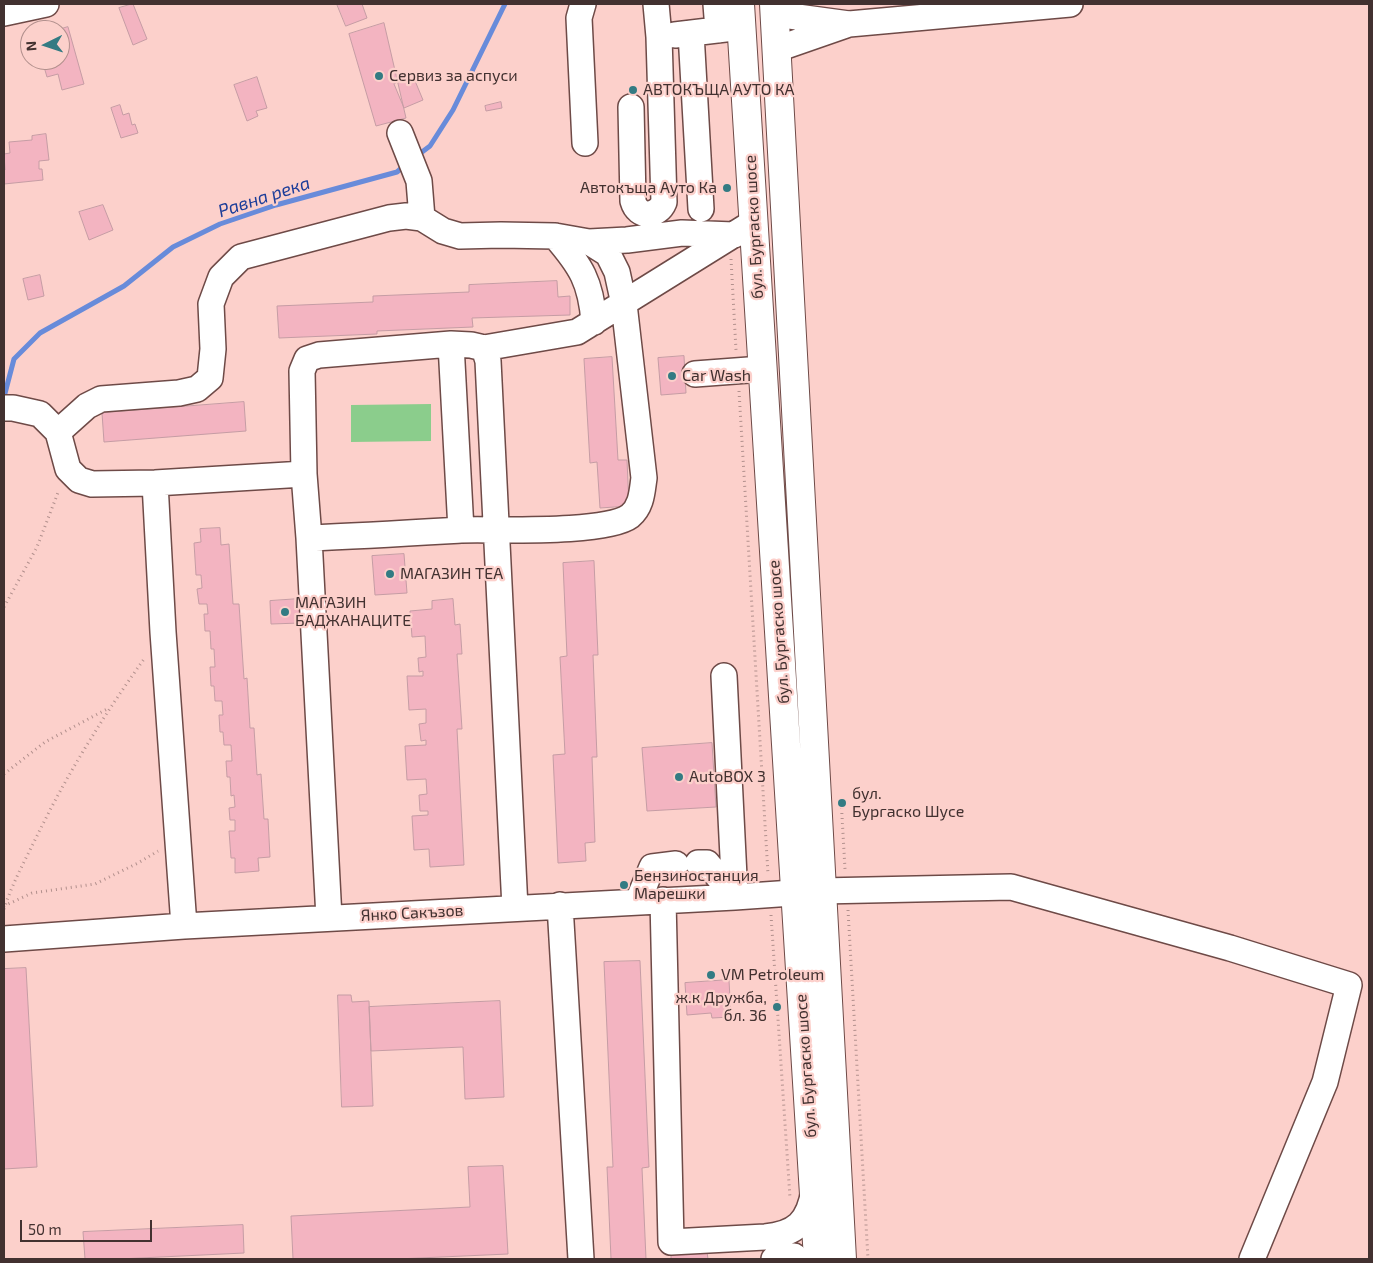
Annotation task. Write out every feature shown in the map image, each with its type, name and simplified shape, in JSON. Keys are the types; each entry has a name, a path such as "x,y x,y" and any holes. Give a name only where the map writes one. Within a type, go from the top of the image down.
{"main road":[{"name":"бул. Бургаско шосе","path":"775,9 795,893 842,1259"},
{"name":"бул. Бургаско шосе","path":"733,20 739,231 795,893 814,1190 795,1258"}],"street":[{"path":"4,13 46,4"},
{"path":"583,4 579,18 585,143"},
{"path":"631,107 634,201 638,210 650,214 658,212 664,202 659,36 656,4"},
{"path":"659,36 691,33 733,20 716,4"},
{"path":"777,49 849,24 1070,4"},
{"path":"775,9 849,24"},
{"path":"691,33 700,209"},
{"path":"400,133 418,181 422,218"},
{"path":"58,432 87,406 101,399 179,393 197,389 210,378 213,349 212,304 221,277 241,257 389,218 406,216 422,218 443,231 460,236 556,236 589,242 627,240 682,233 739,231"},
{"path":"329,918 304,474 302,371 307,359 319,355 451,344 484,348 577,332 739,231"},
{"path":"556,236 586,278 592,302 594,322"},
{"path":"309,538 461,530 579,528 613,523 630,516 640,501 644,478 624,304 617,272 608,254 589,242"},
{"path":"451,344 461,530"},
{"path":"484,348 488,361 515,908"},
{"path":"695,374 750,370"},
{"path":"8,408 40,414 58,432 68,469 79,480 92,484 155,483 304,474"},
{"path":"155,483 163,632 184,926"},
{"path":"724,676 735,897"},
{"path":"638,901 652,867 687,863 707,863 735,897"},
{"name":"Янко Сакъзов","path":"4,939 184,926 560,905 795,893 1010,887 1230,948 1349,985 1325,1082 1252,1259"},
{"path":"663,900 671,1242 765,1237 792,1231 804,1219 812,1205 814,1190"},
{"path":"560,905 581,1259"}],"path":[{"path":"739,231 795,893 792,1231"},
{"path":"4,607 37,546 68,469"},
{"path":"4,907 52,805 110,707 163,632"},
{"path":"4,774 45,742 110,707"},
{"path":"4,907 32,893 95,884 138,863 178,839"}],"green space":[{"path":"431,404 431,441 351,442 351,405"}],"building":[{"path":"133,4 147,39 133,45 119,8"},
{"path":"337,4 362,4 367,18 346,26"},
{"name":"Сервиз за аспуси","path":"384,23 406,118 376,126 349,34"},
{"path":"70,34 84,84 62,90 58,74 47,77 45,70 70,70"},
{"path":"413,76 423,100 404,108 394,84"},
{"path":"257,77 267,108 256,111 258,116 247,121 234,85"},
{"path":"501,102 502,108 486,111 485,106"},
{"path":"120,105 123,115 129,113 132,125 135,124 138,133 121,138 111,108"},
{"path":"46,134 49,160 39,161 39,169 42,169 43,180 4,184 4,154 10,153 9,142 32,140 32,136"},
{"path":"103,205 113,230 89,240 79,212"},
{"path":"40,275 44,296 28,300 23,279"},
{"path":"557,281 558,297 570,296 570,315 472,318 473,327 377,331 377,334 279,338 277,306 373,302 373,296 469,292 469,285"},
{"name":"Car Wash","path":"684,356 686,393 661,395 658,358"},
{"path":"612,357 618,460 627,460 629,506 600,508 597,462 590,463 584,359"},
{"path":"244,402 246,431 104,442 102,413"},
{"path":"220,528 221,545 229,544 233,604 239,604 244,679 247,678 250,728 254,728 257,775 261,774 264,819 268,819 270,857 258,858 259,871 235,873 235,858 231,858 229,831 235,831 235,820 230,820 229,808 235,807 234,795 231,796 230,777 227,777 226,761 232,761 231,745 224,745 223,732 220,732 219,715 223,715 222,701 215,701 214,686 211,686 210,667 215,667 214,649 211,649 210,631 205,631 204,614 208,614 207,604 199,604 197,589 202,588 201,575 196,575 194,543 201,542 200,529"},
{"name":"МАГАЗИН ТЕА","path":"404,554 407,593 375,595 372,556"},
{"path":"594,561 598,655 593,655 597,757 592,757 595,842 585,843 586,861 558,863 553,755 565,754 560,657 567,656 563,563"},
{"name":"МАГАЗИН БАДЖАНАЦИТЕ","path":"299,599 300,623 271,624 270,601"},
{"path":"453,599 455,625 460,624 462,654 457,654 462,729 457,729 464,865 430,867 429,849 414,850 412,816 428,815 428,811 420,811 419,795 427,794 426,779 407,780 405,746 426,745 426,740 421,741 419,724 426,723 426,709 409,710 407,676 423,676 423,671 419,672 418,658 426,657 425,636 412,637 410,611 432,609 432,601"},
{"name":"AutoBOX 3","path":"712,743 716,807 647,811 642,748"},
{"path":"640,961 649,1167 642,1168 646,1259 611,1259 607,1167 613,1167 604,962"},
{"path":"26,968 37,1167 4,1169 4,969"},
{"path":"729,980 731,1017 712,1018 711,1013 687,1015 685,983"},
{"path":"338,995 351,995 352,1002 369,1001 373,1106 342,1107"},
{"path":"500,1001 504,1097 465,1099 463,1047 371,1051 369,1007"},
{"path":"503,1166 508,1254 397,1259 293,1259 291,1216 470,1207 468,1167"},
{"path":"243,1225 244,1253 85,1259 83,1232"},
{"path":"707,1252 708,1259 671,1259 671,1253"}],"waterway":[{"name":"Равна река","path":"418,155 430,146 453,110 505,4"},
{"name":"Равна река","path":"4,397 14,359 40,333 124,286 173,247 220,224 276,205 397,172 405,165"}],"place":[{"name":"Сервиз за аспуси","path":"379,76"},
{"name":"АВТОКЪЩА АУТО КА","path":"633,90"},
{"name":"Автокъща Ауто Ка","path":"727,188"},
{"name":"Car Wash","path":"672,376"},
{"name":"МАГАЗИН ТЕА","path":"390,574"},
{"name":"МАГАЗИН БАДЖАНАЦИТЕ","path":"285,612"},
{"name":"AutoBOX 3","path":"679,777"},
{"name":"бул. Бургаско Шусе","path":"842,803"},
{"name":"Бензиностанция Марешки","path":"624,885"},
{"name":"VM Petroleum","path":"711,975"},
{"name":"ж.к Дружба, бл. 36","path":"777,1007"}]}
